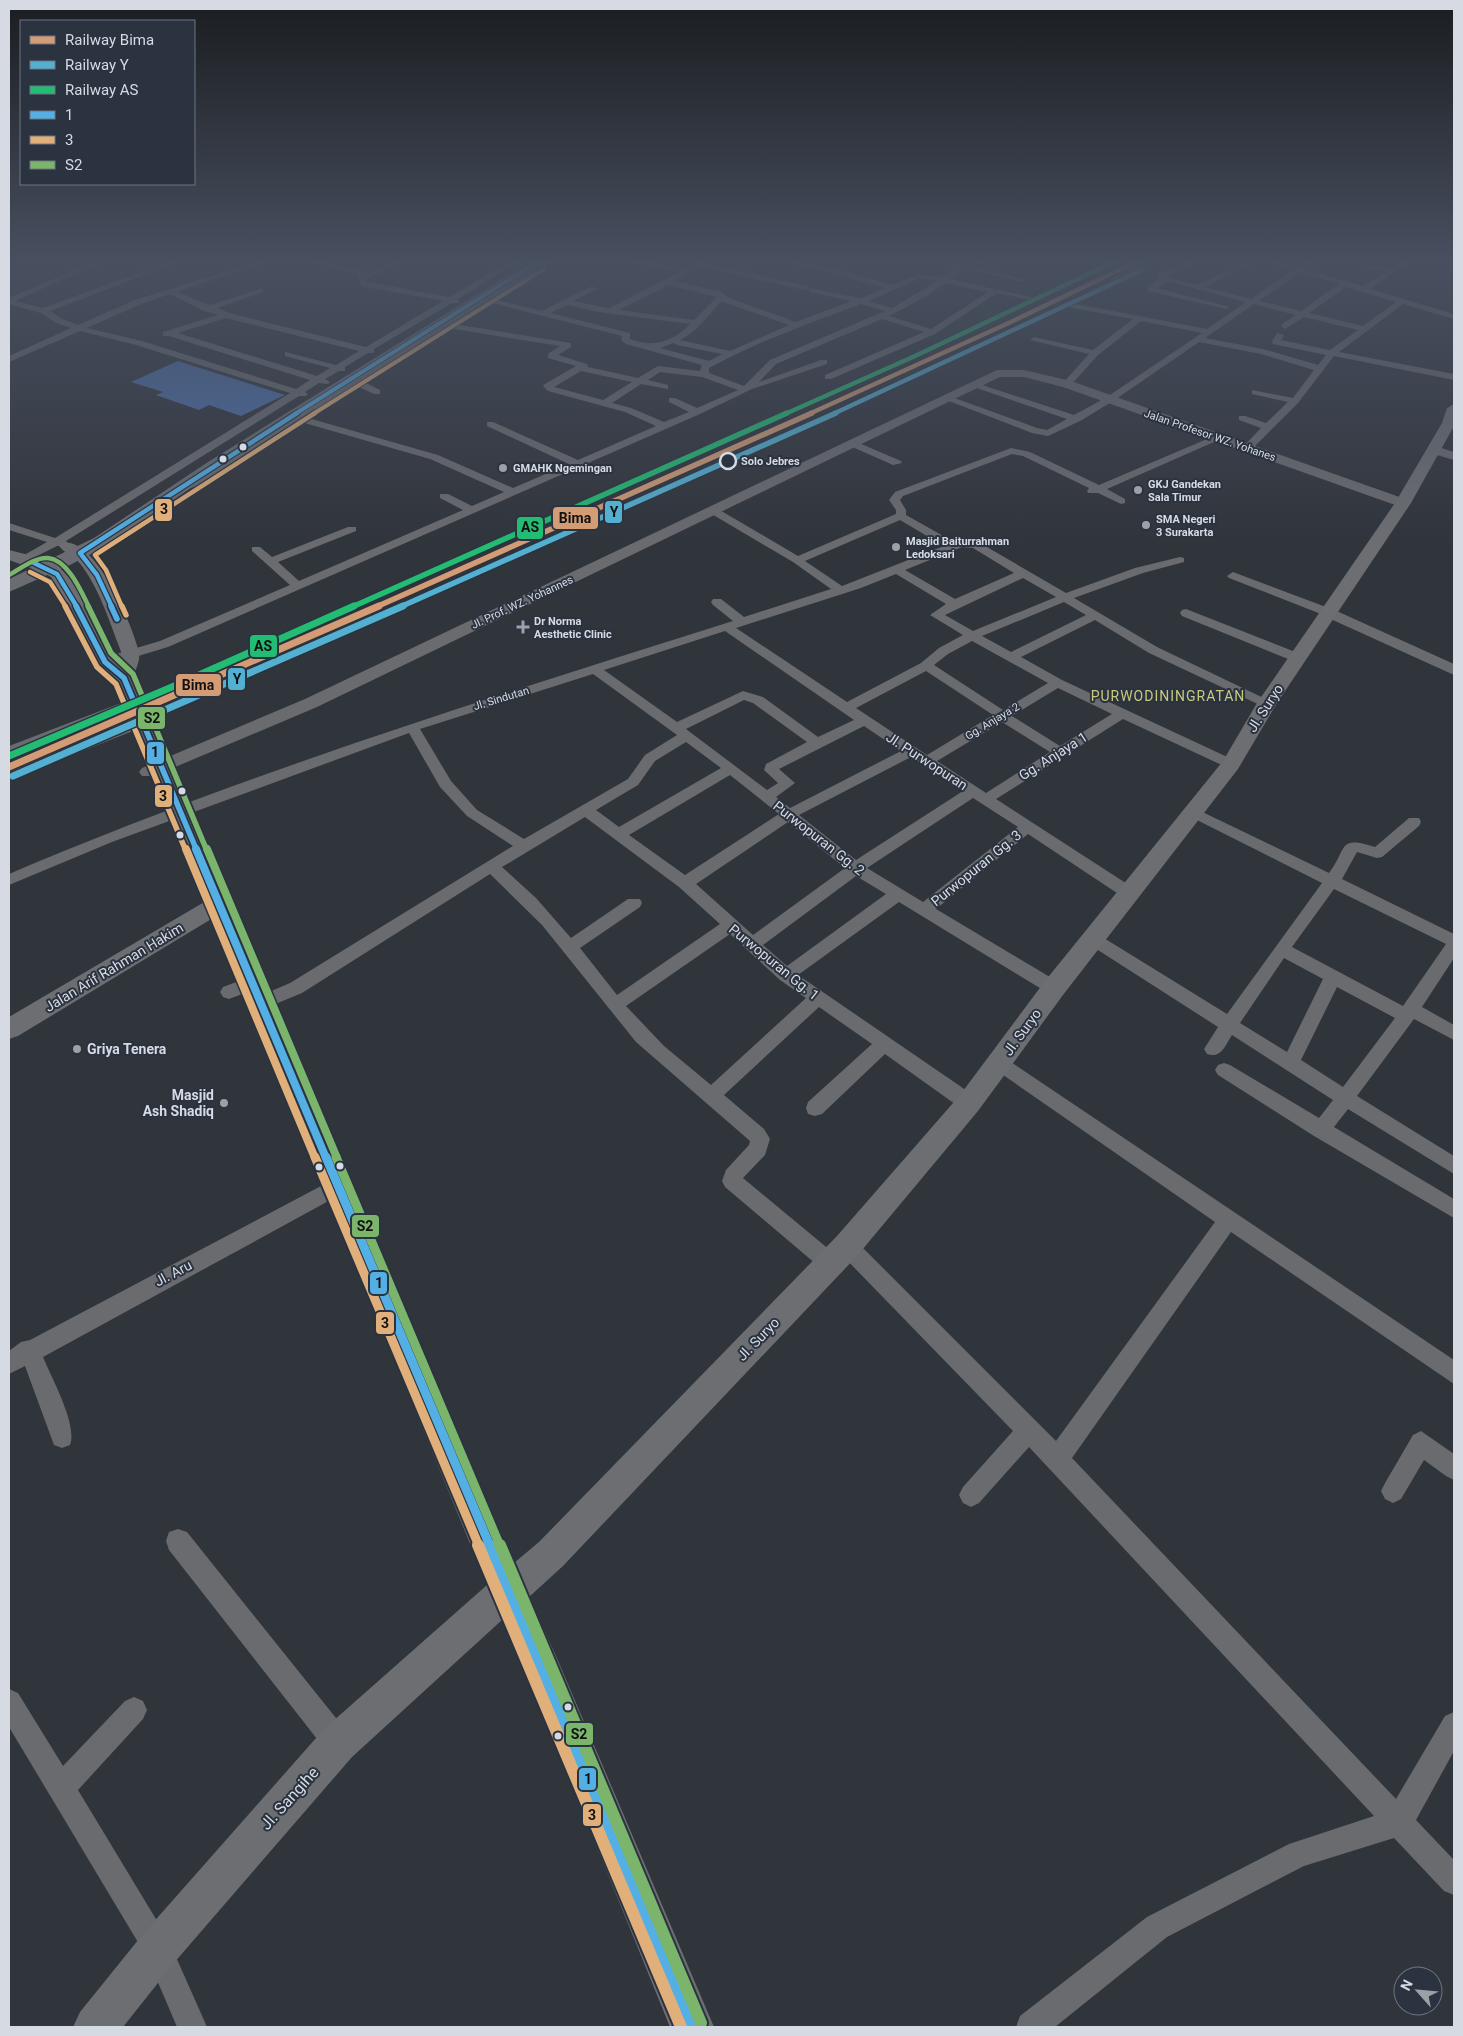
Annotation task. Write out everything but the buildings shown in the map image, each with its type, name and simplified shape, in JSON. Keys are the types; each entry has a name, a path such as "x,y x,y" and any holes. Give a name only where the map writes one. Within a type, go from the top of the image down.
{"main road":[{"path":"68,547 123,506 322,381 346,374 366,356"},
{"path":"9,575 28,562 68,547 145,512 297,417 388,356"},
{"name":"Jl. Suryo","path":"508,1592 551,1554 839,1255 969,1102 1054,988 1231,764 1267,703 1404,503 1452,417"},
{"path":"123,506 145,512"},
{"path":"68,547 97,575 119,624 122,680"},
{"path":"9,586 28,562"},
{"path":"28,562 57,574 71,595 90,633 122,680 173,814 219,904 247,992 338,1186 508,1592 543,1669 692,2027"},
{"path":"90,633 119,624"},
{"name":"Jalan Arif Rahman Hakim","path":"9,1029 219,904"},
{"name":"Jl. Sangihe","path":"94,2027 158,1949 338,1743 508,1592"}],"street":[{"path":"181,356 302,394"},
{"path":"241,356 322,381"},
{"path":"294,356 346,374 377,392"},
{"path":"297,417 346,374 383,356"},
{"path":"551,356 582,367 666,387"},
{"path":"681,356 709,364"},
{"path":"704,374 705,367 728,356"},
{"path":"753,356 765,359 773,356"},
{"path":"828,377 877,356"},
{"path":"1067,384 1091,357 1088,356"},
{"path":"946,398 1043,433 1048,433 1077,419 1110,399 1171,356"},
{"path":"1234,360 1236,356"},
{"path":"1271,356 1320,369"},
{"path":"1248,448 1295,401 1330,356"},
{"path":"1347,356 1454,377"},
{"path":"747,389 765,359"},
{"path":"621,369 592,361 548,387 628,410 664,426"},
{"path":"9,775 164,644 747,389 824,362"},
{"path":"604,404 658,369 704,374 747,389"},
{"name":"Jalan Profesor WZ. Yohanes","path":"852,443 987,377 1008,372 1028,374 1067,384 1404,503"},
{"path":"973,385 1077,419"},
{"path":"1255,392 1295,401"},
{"path":"672,400 697,412"},
{"path":"297,417 434,457 513,492"},
{"path":"1242,418 1267,427"},
{"path":"490,424 578,464"},
{"path":"1094,491 1218,438"},
{"path":"852,443 897,463"},
{"name":"Jl. Prof. WZ. Yohannes","path":"155,769 311,703 714,511 852,443"},
{"path":"1435,450 1454,456"},
{"path":"901,516 901,510 894,500 899,494 1011,451 1026,454 1094,491 1121,501"},
{"path":"444,496 472,510"},
{"path":"714,511 798,560 840,590"},
{"path":"901,516 953,546 961,543 976,545 1153,650 1267,703"},
{"path":"798,560 901,516"},
{"path":"9,526 68,547"},
{"path":"270,561 352,529"},
{"name":"Jl. Sindutan","path":"9,880 62,855 412,727 596,670 840,590 898,570 953,546"},
{"path":"28,562 68,547"},
{"path":"256,549 298,586"},
{"path":"846,708 926,666 934,657 971,636 1060,594 1132,572 1180,560"},
{"path":"898,570 954,604"},
{"path":"1023,572 954,604 936,615 954,627 1057,683 1231,764"},
{"path":"1233,576 1330,613 1454,670"},
{"path":"717,602 742,622"},
{"path":"1186,613 1298,658"},
{"path":"1011,657 1094,616"},
{"name":"Jl. Purwopuran","path":"726,627 846,708 1129,892"},
{"path":"926,666 1059,752"},
{"name":"Purwopuran Gg. 2","path":"596,670 731,768 855,868 1054,988"},
{"path":"9,751 122,680"},
{"name":"Gg. Anjaya 2","path":"927,761 1002,714 1057,683"},
{"path":"247,992 296,988 524,846 587,811 633,782 650,758 682,731 738,696 748,695 758,700 817,744"},
{"name":"Gg. Anjaya 1","path":"751,945 855,868 980,795 1059,752 1121,714"},
{"path":"766,797 788,783 771,770 771,767 865,720"},
{"path":"412,727 445,784 472,812 524,846"},
{"path":"685,883 788,815 912,751"},
{"path":"619,834 731,768"},
{"name":"Purwopuran Gg. 1","path":"587,811 685,883 786,975 969,1102"},
{"path":"1192,812 1454,943 1408,1013 1321,1130"},
{"path":"1213,1049 1281,949 1331,882 1351,848 1355,846 1377,853 1414,822"},
{"name":"Purwopuran Gg. 3","path":"924,910 1028,827"},
{"path":"492,867 535,905 571,946 616,1004 650,1042 760,1139 758,1149 733,1176 732,1181 839,1255 1029,1430 1454,1881"},
{"path":"786,975 898,894"},
{"path":"571,946 634,904"},
{"path":"616,1004 730,926"},
{"path":"1093,939 1454,1166"},
{"path":"1281,949 1333,977 1454,1033"},
{"path":"1290,1064 1333,977"},
{"path":"712,1095 818,998"},
{"path":"815,1108 884,1044"},
{"path":"999,1063 1454,1373"},
{"path":"1224,1070 1454,1209"},
{"name":"Jl. Aru","path":"9,1362 338,1186"},
{"path":"1057,1459 1228,1220"},
{"path":"29,1350 57,1418 62,1437"},
{"path":"971,1495 1029,1430"},
{"path":"1393,1491 1421,1443 1454,1468"},
{"path":"178,1541 338,1743"},
{"path":"9,1702 158,1949 192,2027"},
{"path":"60,1788 134,1710"},
{"path":"1031,2027 1157,1927 1299,1854 1399,1822 1454,1725"}],"water":[{"path":"178,361 285,395 241,416 209,405 199,410 156,395 163,392 131,382"}],"rail line":[{"name":"AS","path":"9,756 172,687 915,356"},
{"name":"Bima","path":"9,767 323,631 938,356"},
{"name":"Y","path":"13,776 249,674 961,356"}],"transit line":[{"name":"1","path":"117,619 97,575 80,553 214,465 388,356"},
{"name":"3","path":"126,615 106,570 95,555 219,473 405,356"},
{"name":"S2","path":"9,575 33,562 43,559 48,558 57,561 67,570 85,598 111,653 133,674 701,2023"},
{"name":"1","path":"34,563 57,574 71,595 105,662 124,678 692,2027"},
{"name":"3","path":"30,572 50,582 62,600 97,667 116,684 681,2027"}],"place":[{"name":"Solo Jebres","path":"728,461"},
{"name":"GMAHK Ngemingan","path":"503,468"},
{"name":"GKJ Gandekan Sala Timur","path":"1138,490"},
{"name":"SMA Negeri 3 Surakarta","path":"1146,525"},
{"name":"Masjid Baiturrahman Ledoksari","path":"896,547"},
{"name":"Dr Norma Aesthetic Clinic","path":"523,627"},
{"name":"Griya Tenera","path":"77,1049"},
{"name":"Masjid Ash Shadiq","path":"224,1103"}],"district":[{"name":"PURWODININGRATAN","path":"1168,696"}]}
